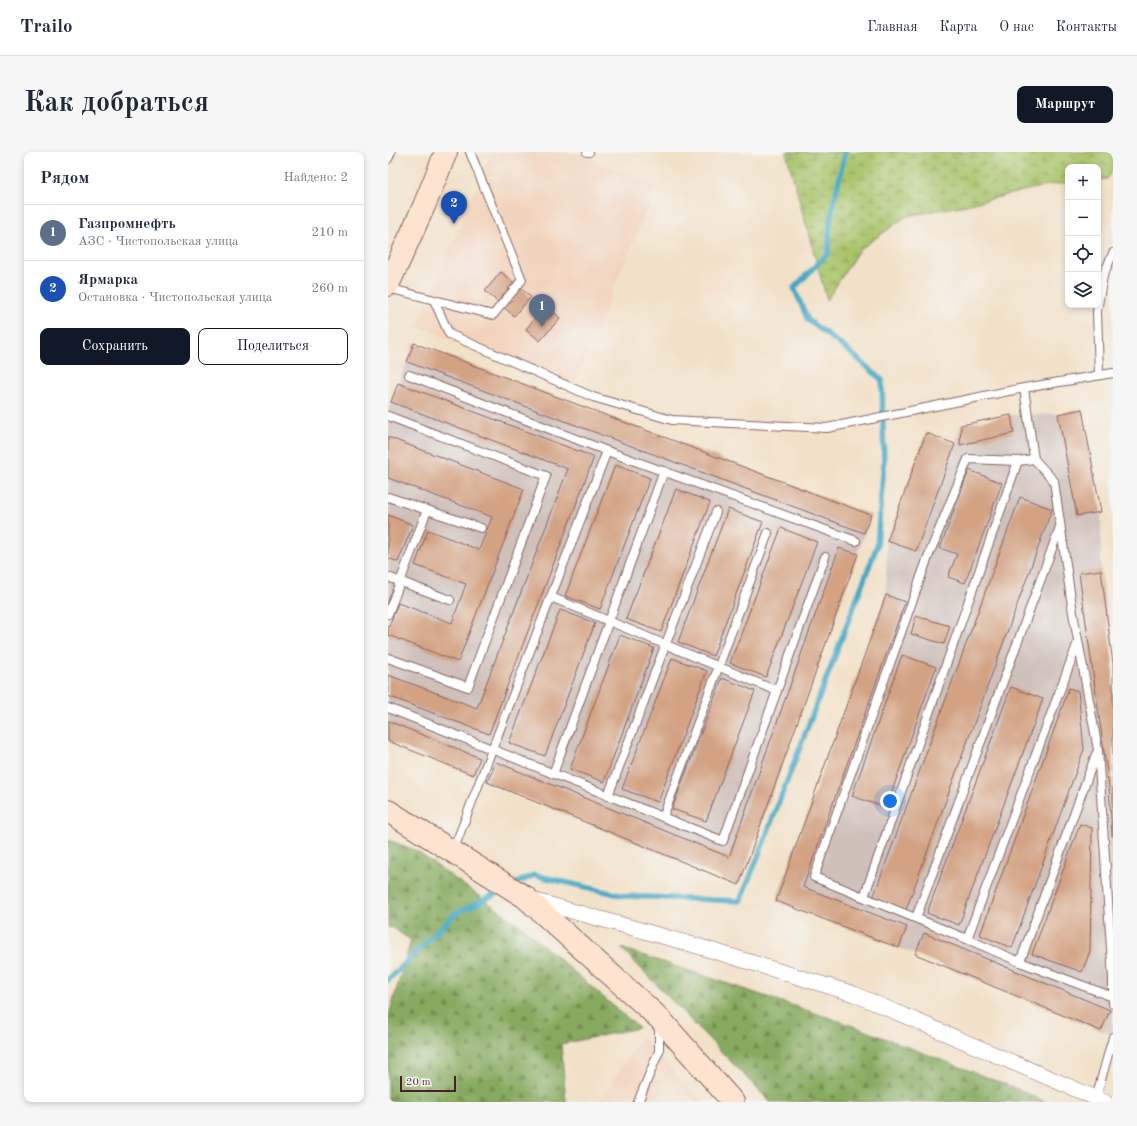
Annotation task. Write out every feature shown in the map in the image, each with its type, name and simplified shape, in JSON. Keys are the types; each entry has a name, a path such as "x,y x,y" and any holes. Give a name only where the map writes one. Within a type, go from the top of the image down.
{"main road":[{"path":"388,287 446,152"},
{"path":"388,811 525,897 659,1018 733,1102"}],"street":[{"path":"525,897 694,945 854,994 1100,1100"}],"lane":[{"path":"388,158 391,152"},
{"path":"388,287 493,315 522,280 470,152"},
{"path":"1101,288 1103,276 1113,254"},
{"path":"434,300 449,334 593,397 672,420 828,428 1024,388 1113,373"},
{"path":"1098,308 1099,375"},
{"path":"409,375 607,451 856,541"},
{"path":"1024,388 1034,459 1054,481 1060,526 1098,750 1113,1004"},
{"path":"388,416 546,476 468,687 388,658"},
{"path":"452,852 607,451"},
{"path":"1034,459 1018,461 968,459 928,558 814,877 1020,962 1113,997"},
{"path":"864,897 1018,461"},
{"path":"553,774 664,471"},
{"path":"388,497 481,528"},
{"path":"388,614 427,510"},
{"path":"608,796 716,512"},
{"path":"916,918 1060,526"},
{"path":"663,817 768,533"},
{"path":"388,708 723,841 825,556"},
{"path":"388,578 450,600"},
{"path":"551,597 777,691"},
{"path":"966,939 1079,640"},
{"path":"1020,962 1098,750"},
{"path":"638,1102 659,1051 659,1018"},
{"path":"1100,1100 1113,1037"}],"shaded area":[{"path":"491,152 576,152 657,186 571,390 418,326"},
{"path":"414,343 871,515 739,885 388,741 388,410"},
{"path":"1082,409 1101,512 1101,570 1113,664 1113,1034 1101,1031 915,954 776,901 886,595 887,541 926,433 955,444 961,425 1011,415 1058,414"},
{"path":"642,1037 701,1102 599,1102"}],"green space":[{"path":"786,152 1113,152 1113,170 1107,179 1101,180 1101,164 1065,164 1065,183 1048,185 966,205 907,216 859,250 827,300"},
{"path":"388,840 415,850 521,926 639,1028 561,1044 566,1102 388,1102 388,1018 411,940 391,927 388,928"},
{"path":"621,948 848,1024 1020,1090 1045,1102 770,1102"}],"building":[{"path":"501,272 531,297 514,316 485,291"},
{"path":"546,305 560,318 540,341 526,329"},
{"path":"414,343 871,515 864,533 407,362"},
{"path":"398,383 594,457 489,734 388,696 388,675 477,708 568,469 391,402"},
{"path":"1082,409 1101,512 1077,516 1058,414"},
{"path":"1011,415 1014,433 960,445 961,425"},
{"path":"926,433 955,444 916,551 887,541"},
{"path":"388,437 524,489 458,662 388,635 388,629 398,603 452,623 466,584 415,565 428,530 479,550 492,517 388,478"},
{"path":"615,465 650,478 600,609 565,596"},
{"path":"969,470 1002,483 965,583 948,577 957,554 940,548"},
{"path":"676,489 710,502 661,632 626,619"},
{"path":"1020,497 1052,509 906,910 873,898"},
{"path":"728,509 763,522 713,656 678,642"},
{"path":"388,515 413,525 398,562 388,558"},
{"path":"781,528 817,542 766,677 730,663"},
{"path":"839,548 858,554 739,885 487,782 496,762 729,857"},
{"path":"1101,570 1113,664 1113,836 1109,787 1079,573"},
{"path":"886,595 905,602 803,887 907,927 899,948 776,901"},
{"path":"560,610 595,623 545,756 509,743"},
{"path":"916,616 950,626 944,644 911,634"},
{"path":"620,635 654,648 604,782 570,769"},
{"path":"902,655 936,667 886,808 852,796"},
{"path":"672,658 707,671 658,802 622,789"},
{"path":"722,678 755,691 706,821 672,809"},
{"path":"1011,687 1043,699 959,925 927,913"},
{"path":"1069,688 1078,691 1084,749 1012,948 980,935"},
{"path":"388,721 480,758 473,775 388,741"},
{"path":"1080,824 1092,828 1090,951 1082,972 1032,954"},
{"path":"924,933 1110,1010 1101,1031 915,954"}],"waterway":[{"path":"515,884 534,875 624,896 740,901 877,546 884,462 882,380 849,351 808,320 794,288 828,253 830,220 845,152"},
{"path":"388,980 455,914 504,890"}],"place":[{"name":"Ярмарка","path":"454,224"},
{"name":"Газпромнефть","path":"542,327"}]}
